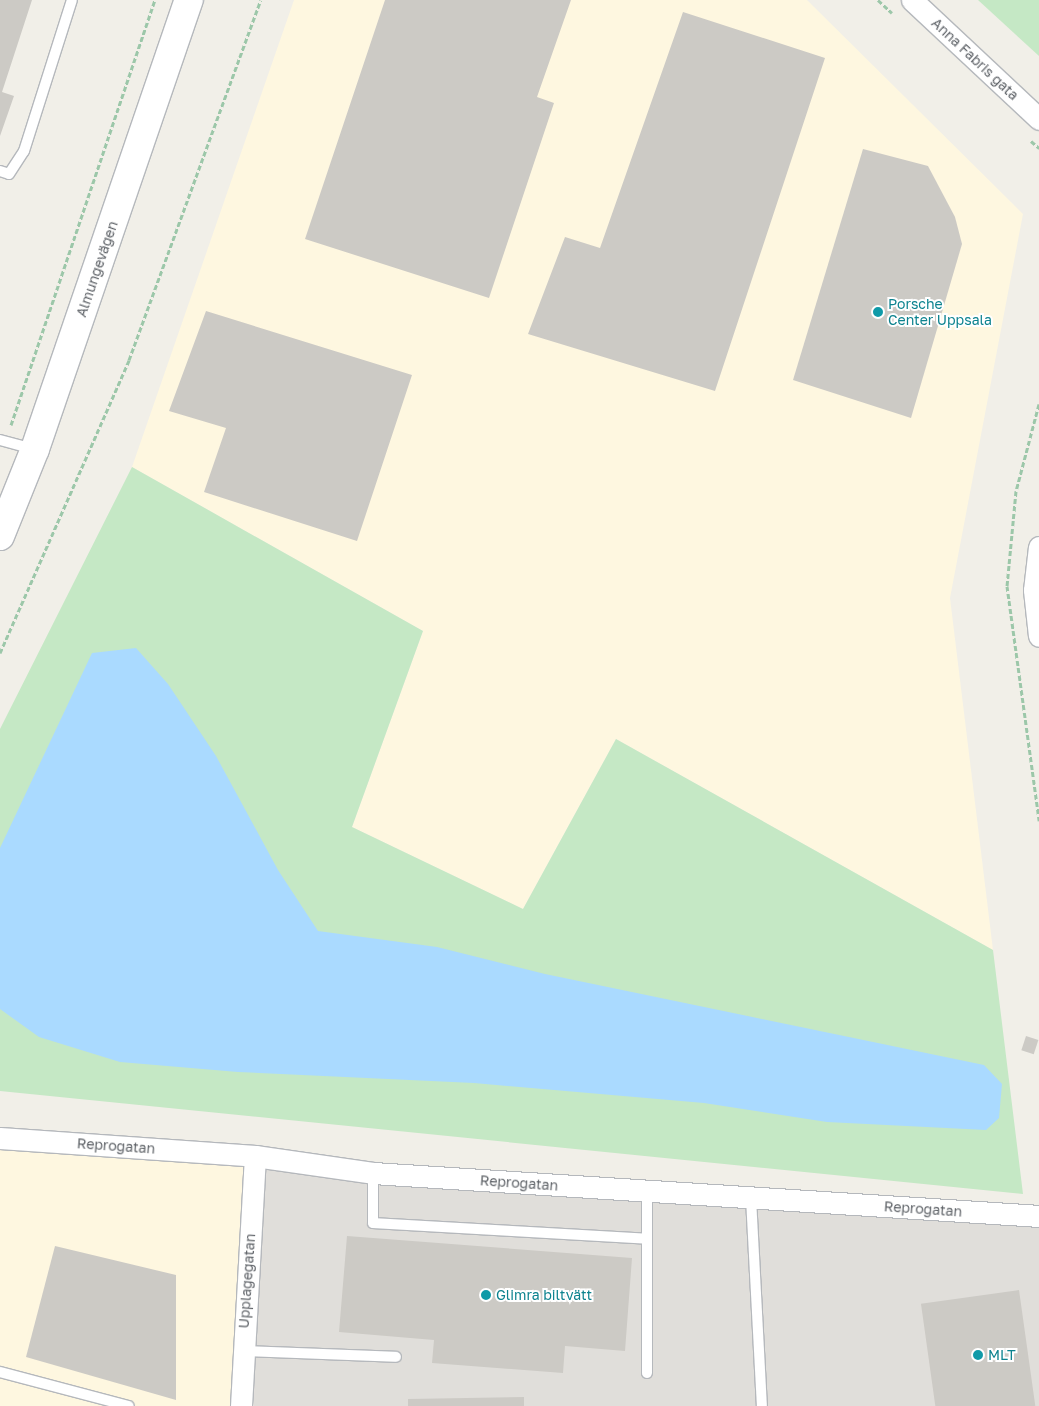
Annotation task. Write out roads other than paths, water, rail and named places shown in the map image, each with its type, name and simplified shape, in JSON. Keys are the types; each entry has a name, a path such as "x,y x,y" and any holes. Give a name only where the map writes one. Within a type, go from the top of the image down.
{"main road":[{"name":"Almungevägen","path":"0,536 35,449 190,0"}],"street":[{"name":"Anna Fabris gata","path":"912,0 1039,118"},
{"path":"1039,547 1034,590 1039,636"},
{"name":"Reprogatan","path":"0,1138 256,1156 373,1173 1039,1216"},
{"name":"Upplagegatan","path":"241,1406 242,1351 256,1156"}],"lane":[{"path":"0,171 9,174 24,151 72,0"},
{"path":"2,441 35,449"},
{"path":"373,1173 373,1223 647,1239"},
{"path":"647,1191 647,1373"},
{"path":"751,1198 762,1406"},
{"path":"242,1351 396,1358"},
{"path":"0,1372 129,1406"}],"water":[{"path":"136,648 168,684 216,756 278,870 318,931 437,947 545,974 984,1065 1002,1084 999,1118 986,1130 827,1122 704,1103 474,1083 238,1072 120,1062 39,1037 0,1009 0,848 92,653"}],"place":[{"name":"Porsche Center Uppsala","path":"878,312"},
{"name":"Glimra biltvätt","path":"486,1295"},
{"name":"MLT","path":"978,1355"}]}
